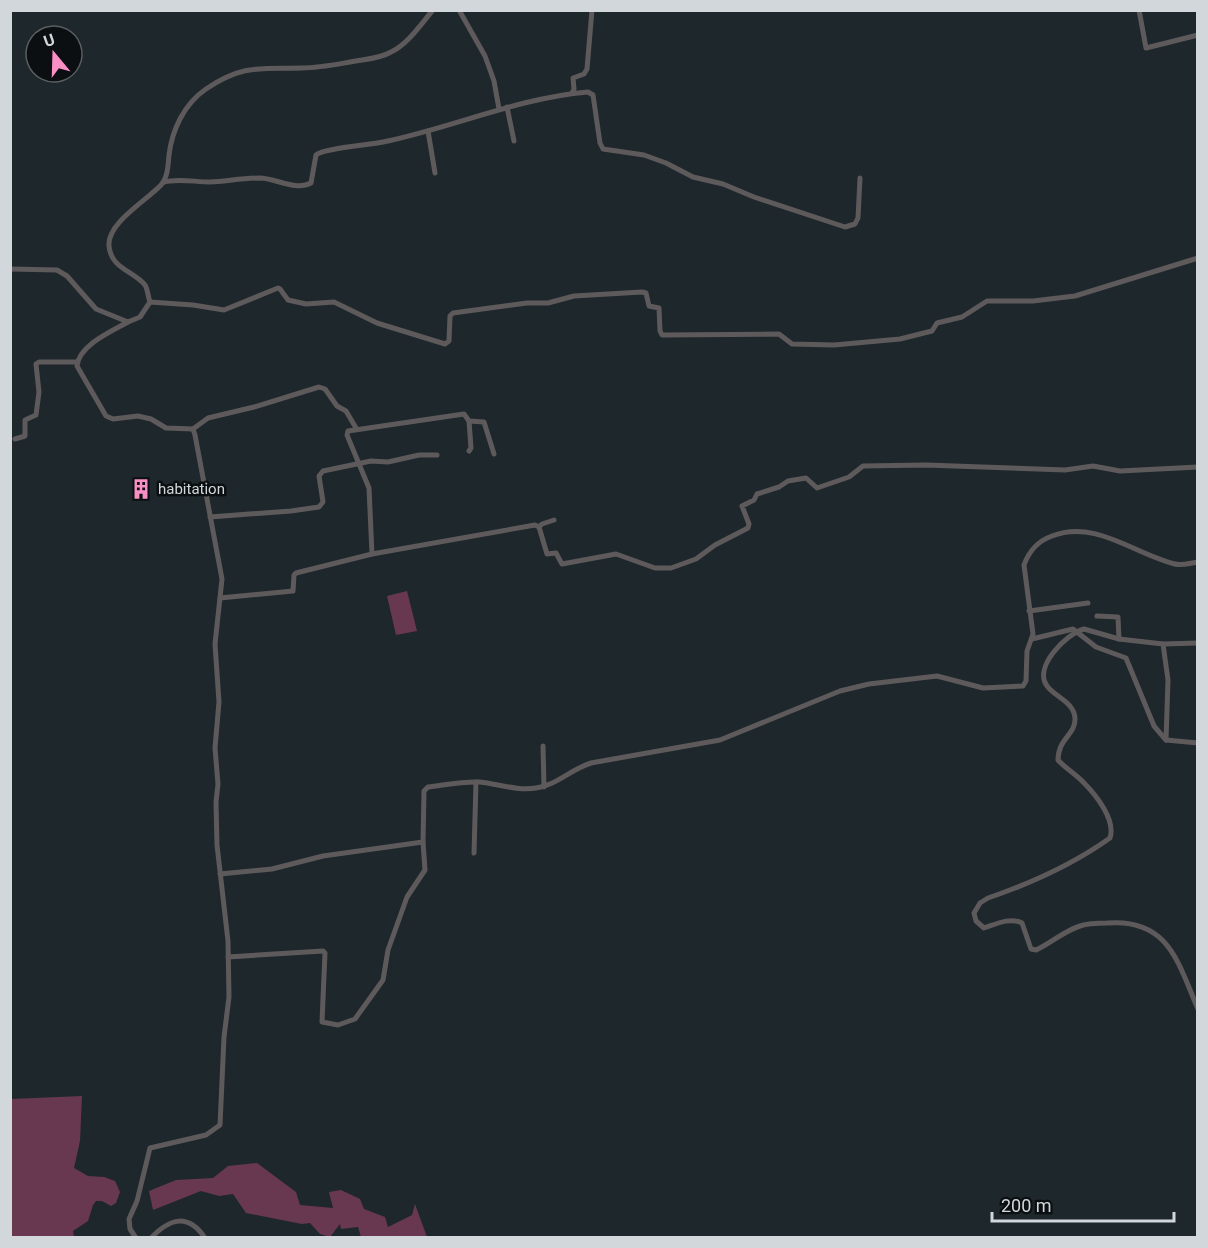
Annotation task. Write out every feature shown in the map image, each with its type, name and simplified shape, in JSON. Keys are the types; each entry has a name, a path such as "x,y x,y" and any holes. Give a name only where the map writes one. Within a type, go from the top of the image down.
{"street":[{"path":"164,182 172,138 179,121 193,100 205,90 234,74 252,68 323,66 380,57 399,48 433,10"},
{"path":"459,10 485,56 494,81 499,109"},
{"path":"572,93 573,78 584,74 587,69 592,10"},
{"path":"1139,10 1146,48 1197,35"},
{"path":"150,302 145,285 124,270 113,258 109,248 109,239 114,226 164,182 262,178 283,184 306,186 311,183 315,159 319,152 362,146 428,131 499,109 572,93 592,93 603,149 644,155 693,177 723,184 751,196 845,226 855,225 858,218 860,178"},
{"path":"507,107 514,141"},
{"path":"428,131 435,173"},
{"path":"150,302 224,310 278,288 288,300 306,304 334,302 373,321 445,344 449,341 450,316 453,313 527,303 548,303 570,297 642,292 645,293 649,306 659,308 662,335 779,334 792,344 841,345 913,337 932,331 937,323 962,317 987,301 1033,301 1076,296 1197,258"},
{"path":"10,269 57,270 67,276 96,309 128,322"},
{"path":"150,302 140,317 128,322 85,350 77,362 79,371 86,378 106,416 113,419 138,416 151,419 166,428 193,429 205,419 319,387 325,389 337,406 346,411 356,428"},
{"path":"15,439 25,436 25,420 36,415 39,392 36,364 39,362 77,362"},
{"path":"372,554 369,490 348,431 463,414 469,421 471,446 469,451"},
{"path":"469,421 484,422 494,454"},
{"path":"136,1238 130,1229 129,1219 137,1202 150,1148 206,1135 220,1125 224,1037 229,997 228,957 220,874 215,748 219,702 215,644 222,579 193,429"},
{"path":"210,517 287,512 319,507 323,502 320,474 360,463 390,462 419,455 437,455"},
{"path":"539,527 547,554 556,553 562,564 615,554 655,568 665,569 696,559 715,545 745,530 749,524 742,506 753,500 757,494 779,487 787,481 805,478 817,488 849,477 863,466 926,465 1065,470 1093,466 1120,471 1197,467"},
{"path":"539,527 554,520"},
{"path":"220,598 292,591 296,573 372,554 535,525 539,527"},
{"path":"228,957 323,951 325,953 322,1022 338,1025 355,1019 385,977 387,954 407,897 425,870 423,842 425,788 476,782 522,789 544,787 583,765 720,740 840,691 869,684 937,676 983,688 1021,687 1026,681 1027,651 1032,639 1024,572 1027,558 1037,544 1047,537 1079,530 1102,536 1173,564 1197,562"},
{"path":"1029,611 1088,603"},
{"path":"1097,616 1118,617 1119,639"},
{"path":"1032,639 1073,629 1096,647 1126,658 1154,726 1166,741 1197,743"},
{"path":"1197,643 1163,644 1119,639 1084,629 1062,642 1052,653 1046,667 1045,681 1050,689 1068,704 1074,713 1075,720 1073,730 1058,749 1058,760 1094,794 1108,819 1111,835 1110,838 1070,864 980,903 974,913 976,921 984,928 1009,920 1018,920 1022,923 1030,949 1036,950 1080,926 1115,922 1138,924 1158,935 1172,951 1197,1009"},
{"path":"1163,644 1168,680 1166,741"},
{"path":"543,746 544,787"},
{"path":"474,853 476,782"},
{"path":"220,874 272,869 323,856 423,842"},
{"path":"151,1238 164,1226 182,1221 194,1225 205,1238"}],"shaded area":[{"path":"407,591 417,631 396,635 387,596"},
{"path":"82,1096 80,1141 74,1168 88,1176 104,1177 115,1181 120,1192 116,1203 111,1206 102,1201 96,1201 88,1221 73,1231 74,1237 11,1237 11,1099"},
{"path":"257,1163 296,1192 300,1205 333,1208 329,1192 341,1190 360,1199 364,1209 385,1217 388,1227 412,1215 415,1204 427,1237 361,1237 358,1227 341,1229 340,1224 330,1237 320,1234 310,1223 302,1224 246,1213 233,1194 219,1196 201,1191 153,1210 149,1191 176,1180 213,1178 228,1166"}],"place":[{"name":"habitation","path":"141,489"}]}
